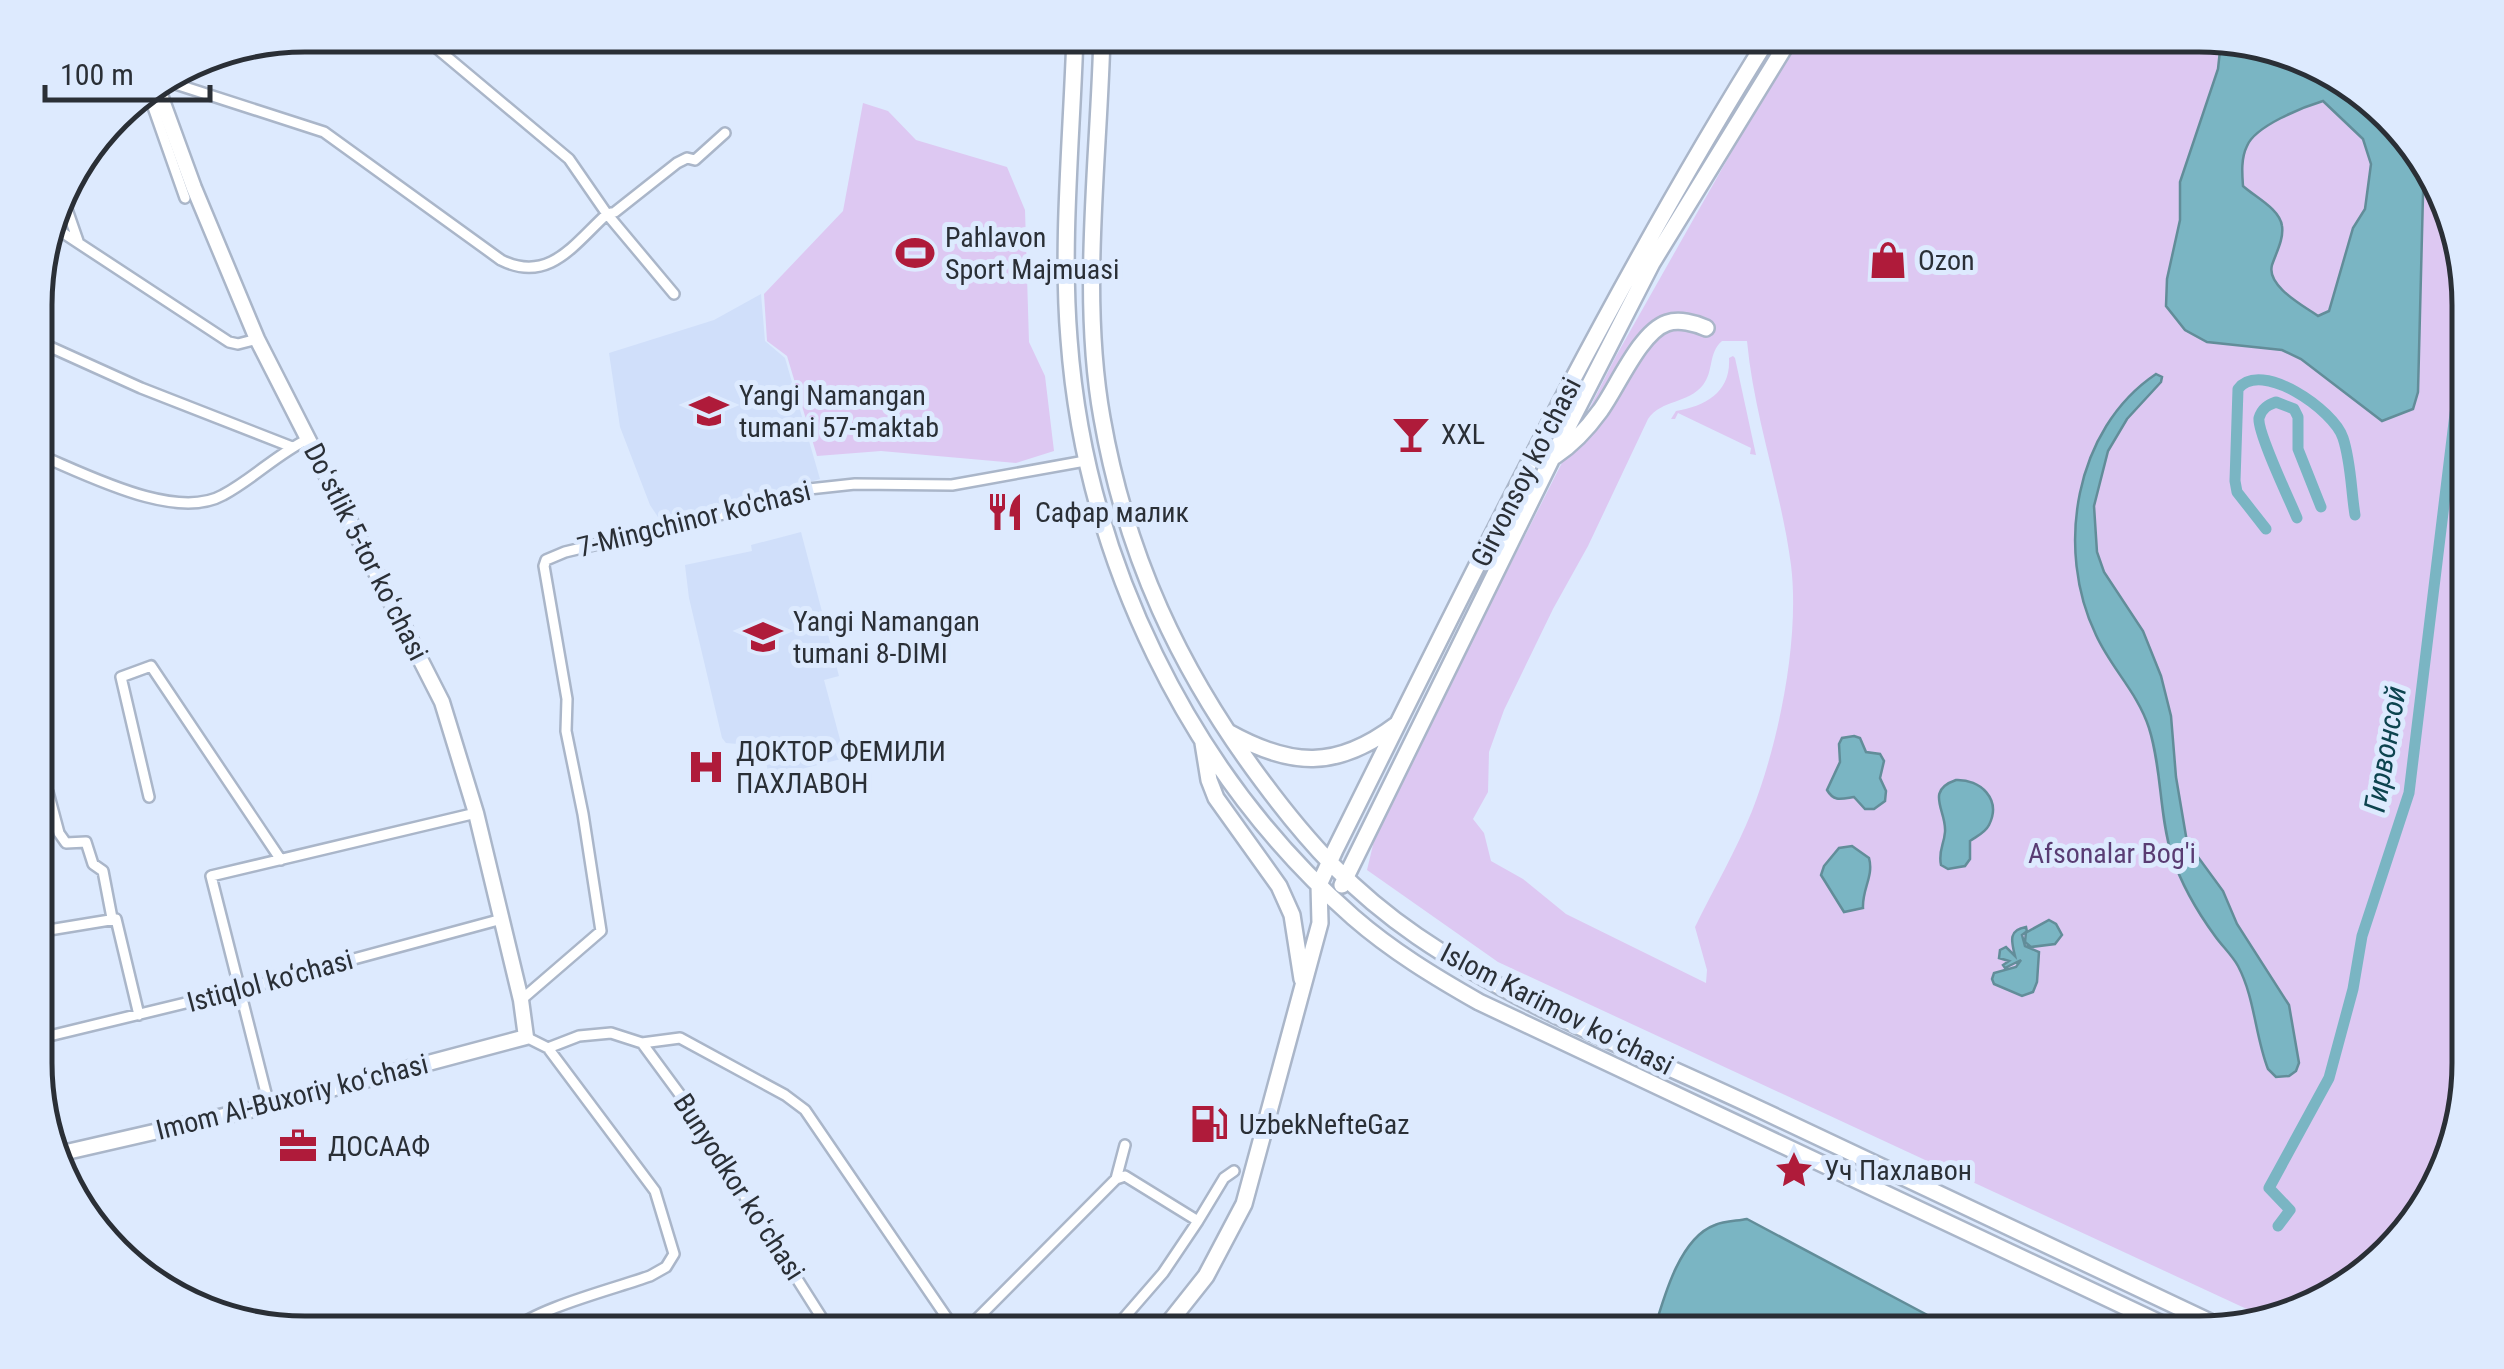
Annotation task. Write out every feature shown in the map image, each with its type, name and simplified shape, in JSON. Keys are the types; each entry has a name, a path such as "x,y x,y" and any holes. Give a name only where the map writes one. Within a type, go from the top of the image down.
{"main road":[{"name":"Girvonsoy koʻchasi","path":"1174,1316 1206,1276 1239,1218 1257,1164 1320,923 1319,885 1588,350 1759,52"},
{"name":"Girvonsoy koʻchasi","path":"1320,923 1336,901 1552,458 1652,263 1781,52"},
{"name":"Islom Karimov koʻchasi","path":"1074,53 1068,334 1084,461 1125,587 1164,670 1202,739 1246,802 1336,901 1411,962 1479,1002 1798,1161 2141,1316"},
{"name":"Islom Karimov koʻchasi","path":"1102,53 1093,306 1101,414 1114,475 1139,563 1170,635 1224,730 1329,864 1418,937 1533,1002 2197,1316"},
{"path":"1734,92 1752,96"},
{"path":"1711,132 1727,140"},
{"path":"1072,144 1099,145"},
{"path":"1552,458 1568,447 1592,420 1651,333 1667,323 1687,322 1706,328"},
{"path":"1224,730 1276,753 1312,760 1334,758 1355,750 1399,722"},
{"path":"1202,739 1216,798 1279,886 1292,915 1303,989"}],"street":[{"path":"442,53 569,159 607,214 674,294"},
{"path":"181,86 324,132 501,260 522,270 535,269 560,257 607,214 615,212 677,164 688,158 695,160 725,133"},
{"name":"Doʻstlik 5-tor koʻchasi","path":"161,98 257,339 442,702 476,813 522,1000 526,1036"},
{"path":"152,105 185,198"},
{"path":"69,216 78,240"},
{"path":"64,232 229,342 257,339"},
{"path":"53,348 292,447"},
{"path":"53,460 150,499 203,503 220,497 308,440"},
{"name":"7-Mingchinor ko'chasi","path":"522,1000 601,932 584,814 566,731 568,700 546,560 809,489 856,484 952,485 1084,461"},
{"path":"149,797 121,678 151,666 281,860"},
{"path":"52,809 59,834 66,843 86,842 94,864 103,871 112,918"},
{"path":"269,1105 210,876 476,813"},
{"path":"52,929 116,919 139,1015"},
{"name":"Istiqlol ko‘chasi","path":"52,1035 502,919"},
{"name":"Bunyodkor koʻchasi","path":"548,1048 579,1036 611,1034 642,1043 680,1038 785,1095 805,1110 948,1316"},
{"path":"526,1036 548,1048 654,1191 674,1254 666,1267 650,1276 533,1316"},
{"name":"Imom Al-Buxoriy koʻchasi","path":"69,1151 269,1105 526,1036"},
{"name":"Bunyodkor koʻchasi","path":"642,1043 681,1096 821,1316"},
{"path":"1116,1179 1125,1145"},
{"path":"1126,1316 1164,1273 1224,1178 1234,1171"},
{"path":"1116,1179 1126,1176 1140,1183 1198,1221"},
{"name":"Bunyodkor koʻchasi","path":"978,1316 1116,1179"}],"shaded area":[{"path":"2220,54 2248,57 2311,79 2365,115 2389,139 2423,190 2418,392 2413,409 2382,421 2301,359 2282,350 2207,342 2185,330 2166,306 2167,279 2180,220 2180,182","holes":["2323,101 2363,139 2371,164 2365,209 2353,228 2329,311 2318,316 2280,288 2272,273 2282,226 2272,209 2243,186 2247,146 2269,125"]},
{"name":"Yangi Namangan tumani 57-maktab","path":"761,294 765,341 785,358 820,479 676,520 658,517 620,427 609,353 714,320"},
{"path":"2156,374 2162,377 2161,382 2127,419 2108,451 2094,506 2097,552 2104,572 2143,631 2161,676 2171,716 2187,842 2223,891 2237,924 2289,1005 2299,1063 2289,1076 2276,1077 2268,1069 2244,978 2180,878 2168,840 2149,728 2096,635 2083,602 2075,530 2090,458 2106,426 2128,398"},
{"name":"Yangi Namangan tumani 8-DIMI","path":"801,532 839,676 824,680 845,758 770,777 763,753 750,745 726,743 722,738 685,565 752,551 751,545"},
{"path":"1842,738 1860,738 1866,752 1880,754 1884,761 1880,778 1886,791 1885,801 1874,809 1865,809 1854,797 1835,798 1827,790 1840,762"},
{"path":"1956,780 1980,787 1993,807 1989,825 1970,841 1970,859 1965,866 1948,869 1940,860 1945,824 1939,796 1946,785"},
{"path":"1852,846 1869,858 1870,871 1863,908 1844,912 1821,875 1839,848"},
{"path":"2049,920 2062,935 2055,944 2031,947 2025,942 2026,932 2022,935 2025,946 2039,952 2033,992 2022,996 1994,984 1994,973 2016,967 2021,960 2005,968 2003,965 2009,961 1999,958 2000,950 2006,947 2015,956 2012,938 2016,931 2026,927 2027,932"},
{"path":"1747,1219 1929,1316 1658,1316 1682,1256 1702,1232"}],"green space":[{"name":"Afsonalar Bog'i","path":"1792,52 2199,52 2248,57 2280,66 2339,95 2389,139 2409,165 2438,224 2447,256 2452,305 2452,1064 2443,1129 2425,1176 2389,1230 2365,1254 2311,1290 2251,1311 1498,962 1367,870 1377,828 1616,356 1770,84","holes":["1722,341 1747,341 1755,397 1787,537 1793,625 1779,722 1762,784 1739,841 1695,927 1707,970 1706,983 1566,914 1523,879 1491,861 1484,833 1473,819 1488,792 1489,752 1504,710 1648,419 1660,408 1690,396 1703,385"]},
{"name":"Pahlavon Sport Majmuasi","path":"863,103 888,111 916,140 1007,167 1025,210 1029,342 1045,376 1054,451 1016,463 881,451 817,456 787,356 767,341 764,294 843,211"},
{"path":"1733,356 1756,455 1750,454 1751,448 1678,413 1671,419 1676,411 1706,401 1721,388 1729,370 1729,358"}],"waterway":[{"path":"2266,529 2237,492 2235,481 2238,389 2249,381 2263,380 2296,392 2337,427 2348,457 2355,515"},
{"path":"2297,518 2260,426 2260,415 2270,404 2276,402 2294,409 2298,417 2298,449 2321,507"},
{"name":"Гирвонсой","path":"2278,1226 2290,1210 2269,1188 2329,1078 2353,989 2362,936 2409,793 2452,439"}],"place":[{"name":"Pahlavon Sport Majmuasi","path":"915,253"},
{"name":"Ozon","path":"1888,260"},
{"name":"Yangi Namangan tumani 57-maktab","path":"709,411"},
{"name":"XXL","path":"1411,434"},
{"name":"Сафар малик","path":"1005,512"},
{"name":"Yangi Namangan tumani 8-DIMI","path":"763,637"},
{"name":"ДОКТОР ФЕМИЛИ ПАХЛАВОН","path":"706,767"},
{"name":"UzbekNefteGaz","path":"1209,1124"},
{"name":"ДОСААФ","path":"298,1146"},
{"name":"Уч Пахлавон","path":"1794,1170"}]}
